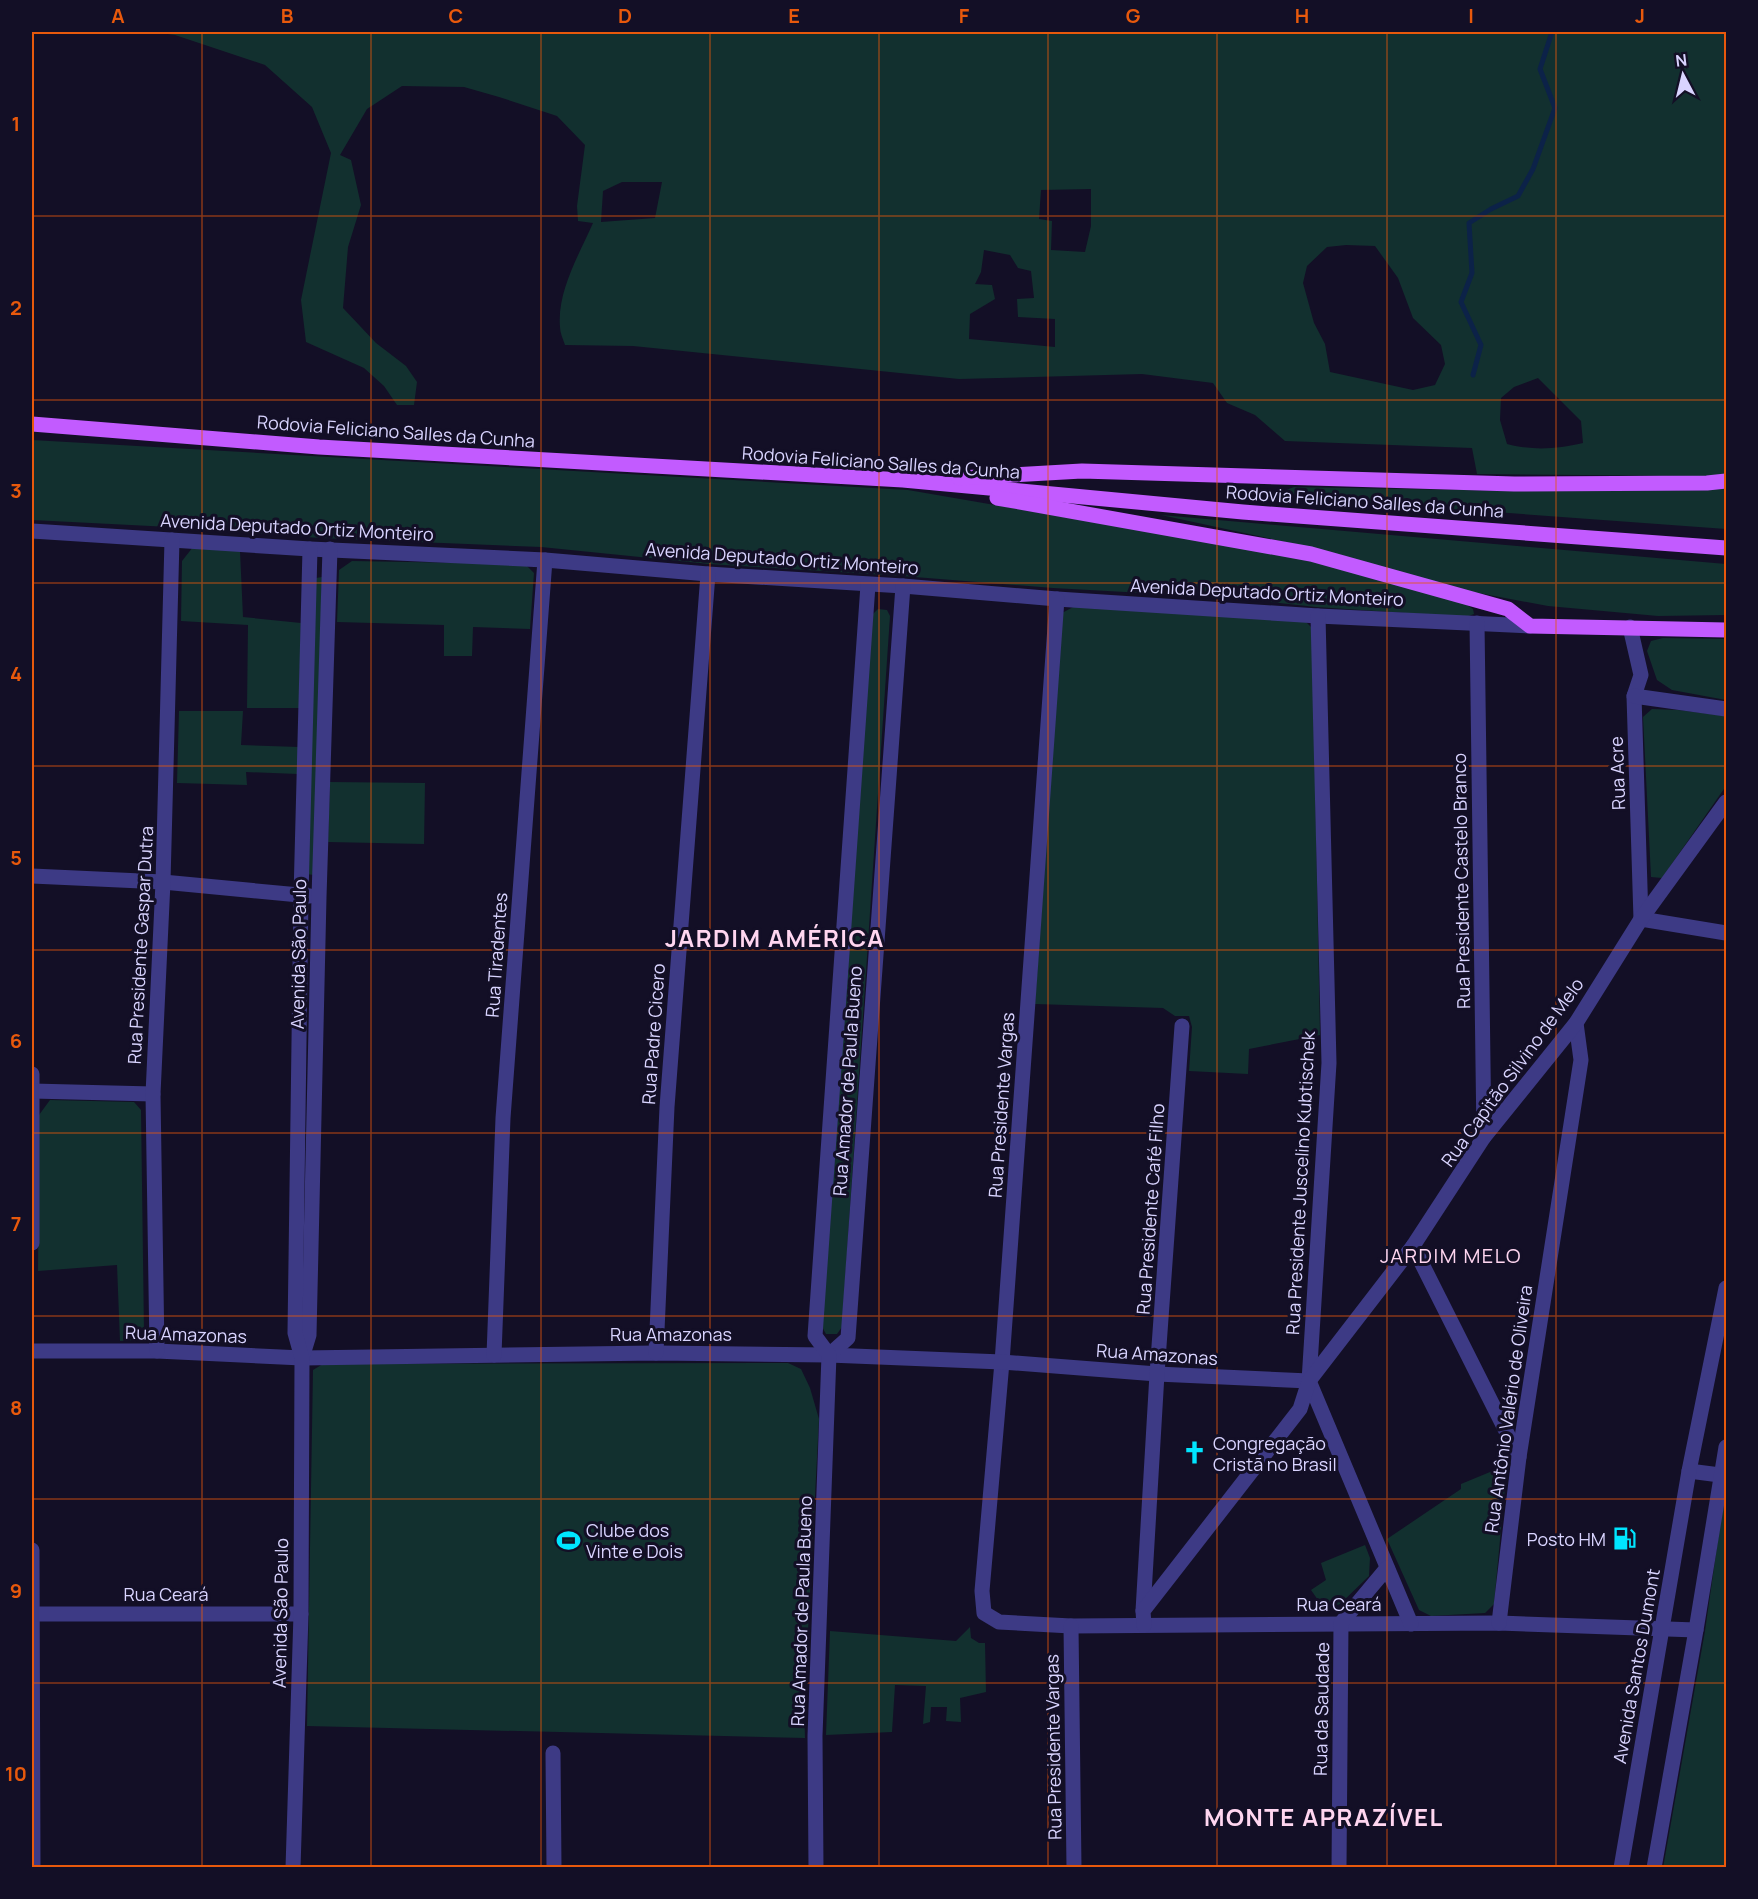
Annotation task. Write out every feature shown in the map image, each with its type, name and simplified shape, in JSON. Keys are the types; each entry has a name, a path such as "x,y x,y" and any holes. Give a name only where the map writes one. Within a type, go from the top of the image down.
{"main road":[{"name":"Rodovia Feliciano Salles da Cunha","path":"32,424 319,447 903,480 1243,512 1726,548"},
{"path":"903,480 1082,471 1514,484 1726,481"},
{"path":"903,480 1311,554 1508,609 1530,626 1726,630"}],"street":[{"name":"Avenida Deputado Ortiz Monteiro","path":"32,531 310,549 545,560 1057,599 1318,616 1530,626"},
{"name":"Rua Presidente Gaspar Dutra","path":"157,1351 153,1094 164,882 172,540"},
{"name":"Avenida São Paulo","path":"293,1868 301,1614 302,1358 295,1333 301,896 310,549"},
{"name":"Avenida São Paulo","path":"302,1358 309,1335 330,549"},
{"name":"Rua Tiradentes","path":"494,1355 503,1118 545,560"},
{"name":"Rua Padre Cicero","path":"656,1353 667,1107 708,574"},
{"name":"Rua Amador de Paula Bueno","path":"816,1868 816,1724 829,1355 815,1336 868,585"},
{"name":"Rua Amador de Paula Bueno","path":"829,1355 848,1338 903,586"},
{"name":"Rua Presidente Vargas","path":"984,1613 982,1591 1002,1362 1057,599"},
{"name":"Rua Presidente Juscelino Kubtischek","path":"1318,616 1329,1063 1309,1381 1411,1624"},
{"name":"Rua Presidente Castelo Branco","path":"1477,623 1484,1137"},
{"name":"Rua Acre","path":"1630,627 1641,675 1634,696 1641,919"},
{"path":"1634,696 1726,709"},
{"name":"Rua Capitão Silvino de Melo","path":"1143,1618 1300,1409 1309,1381 1413,1246 1484,1137 1576,1023 1641,919 1726,802"},
{"path":"32,876 164,882 319,897"},
{"path":"1641,919 1726,933"},
{"name":"Rua Antônio Valério de Oliveira","path":"1499,1623 1519,1457 1581,1060 1576,1023"},
{"name":"Rua Presidente Café Filho","path":"1143,1618 1157,1374 1182,1026"},
{"path":"32,1074 32,1243"},
{"path":"32,1091 153,1094"},
{"path":"1413,1246 1519,1457"},
{"name":"Avenida Santos Dumont","path":"1621,1868 1689,1471 1726,1288"},
{"name":"Rua Amazonas","path":"32,1351 157,1351 302,1358 656,1353 829,1355 1002,1362 1157,1374 1309,1381"},
{"path":"1653,1868 1726,1447"},
{"path":"1689,1471 1720,1475"},
{"path":"32,1550 33,1868"},
{"name":"Rua da Saudade","path":"1339,1868 1341,1623 1387,1568"},
{"name":"Rua Ceará","path":"984,1613 999,1622 1071,1626 1143,1618 1411,1624 1499,1623 1696,1630"},
{"name":"Rua Ceará","path":"32,1614 301,1614"},
{"name":"Rua Presidente Vargas","path":"1071,1626 1074,1868"},
{"path":"553,1753 554,1868"}],"green space":[{"path":"153,32 1726,32 1726,475 1477,474 1472,448 1285,441 1255,415 1227,403 1213,383 1142,374 959,379 633,346 565,345 560,329 562,300 570,274 593,223 578,221 577,206 585,145 557,116 464,87 402,86 367,109 340,155 351,160 361,205 348,247 343,308 376,343 406,366 417,382 414,405 397,405 384,386 364,368 306,342 301,300 331,153 312,107 265,65 175,35","holes":["622,182 662,182 655,218 601,222 603,191","1091,189 1091,226 1085,252 1051,250 1052,221 1039,219 1041,190","1375,246 1398,278 1413,318 1441,345 1445,364 1435,385 1413,390 1330,372 1325,344 1314,323 1303,283 1307,266 1327,247","984,250 1010,255 1018,268 1031,271 1034,298 1017,299 1018,317 1055,319 1055,347 969,339 970,314 995,299 992,285 975,284 981,272","1538,378 1581,421 1583,443 1545,448 1527,448 1507,444 1500,420 1501,398 1514,387"]},
{"path":"32,440 908,490 1311,560 1464,603 1473,609 1474,614 1466,617 1316,607 1234,598 709,564 541,547 320,538 32,520"},
{"path":"1294,487 1518,491 1726,487 1726,529 1289,497 1285,494 1286,490"},
{"path":"1161,515 1726,564 1726,615 1658,616 1548,606 1468,591 1313,548"},
{"path":"193,547 240,551 243,617 301,623 299,708 247,708 248,625 181,621 182,561"},
{"path":"352,561 525,564 534,573 530,629 473,627 472,656 444,656 444,625 337,622 339,570"},
{"path":"322,577 314,875 306,874 316,578"},
{"path":"1075,606 1304,620 1312,628 1320,1035 1249,1049 1248,1074 1189,1071 1192,1027 1189,1016 1175,1016 1163,1008 1035,1004 1062,613"},
{"path":"878,609 887,610 890,616 842,1327 837,1334 826,1334 821,1325 871,616"},
{"path":"1663,638 1726,639 1726,700 1672,690 1657,680 1647,651 1651,641"},
{"path":"1652,709 1726,716 1726,786 1662,878 1651,877 1643,717"},
{"path":"179,711 243,711 241,745 299,747 298,774 246,772 247,785 177,783"},
{"path":"330,782 425,783 424,844 328,842"},
{"path":"50,1100 134,1102 141,1110 144,1332 135,1340 120,1341 117,1265 38,1271 39,1115"},
{"name":"Clube dos Vinte e Dois","path":"788,1363 801,1369 810,1388 819,1419 804,1708 805,1738 307,1726 313,1370 323,1364"},
{"path":"1507,1465 1494,1604 1485,1613 1431,1616 1419,1610 1387,1539 1461,1489 1461,1484"},
{"path":"1726,1483 1726,1867 1663,1868 1705,1631"},
{"path":"1365,1545 1370,1558 1369,1576 1340,1604 1325,1610 1311,1590 1326,1580 1321,1563"},
{"path":"970,1627 971,1638 979,1643 985,1643 986,1692 960,1698 961,1722 946,1721 947,1707 931,1707 930,1722 923,1724 926,1686 895,1685 892,1732 826,1735 830,1631 956,1641"}],"waterway":[{"path":"1473,375 1481,345 1461,302 1472,273 1469,223 1518,196 1533,169 1555,108 1540,69 1552,32"}],"place":[{"name":"Congregação Cristã no Brasil","path":"1195,1453"},
{"name":"Posto HM","path":"1624,1539"},
{"name":"Clube dos Vinte e Dois","path":"568,1540"}],"district":[{"name":"JARDIM AMÉRICA","path":"775,937"},
{"name":"JARDIM MELO","path":"1451,1255"},
{"name":"MONTE APRAZÍVEL","path":"1324,1816"}]}
